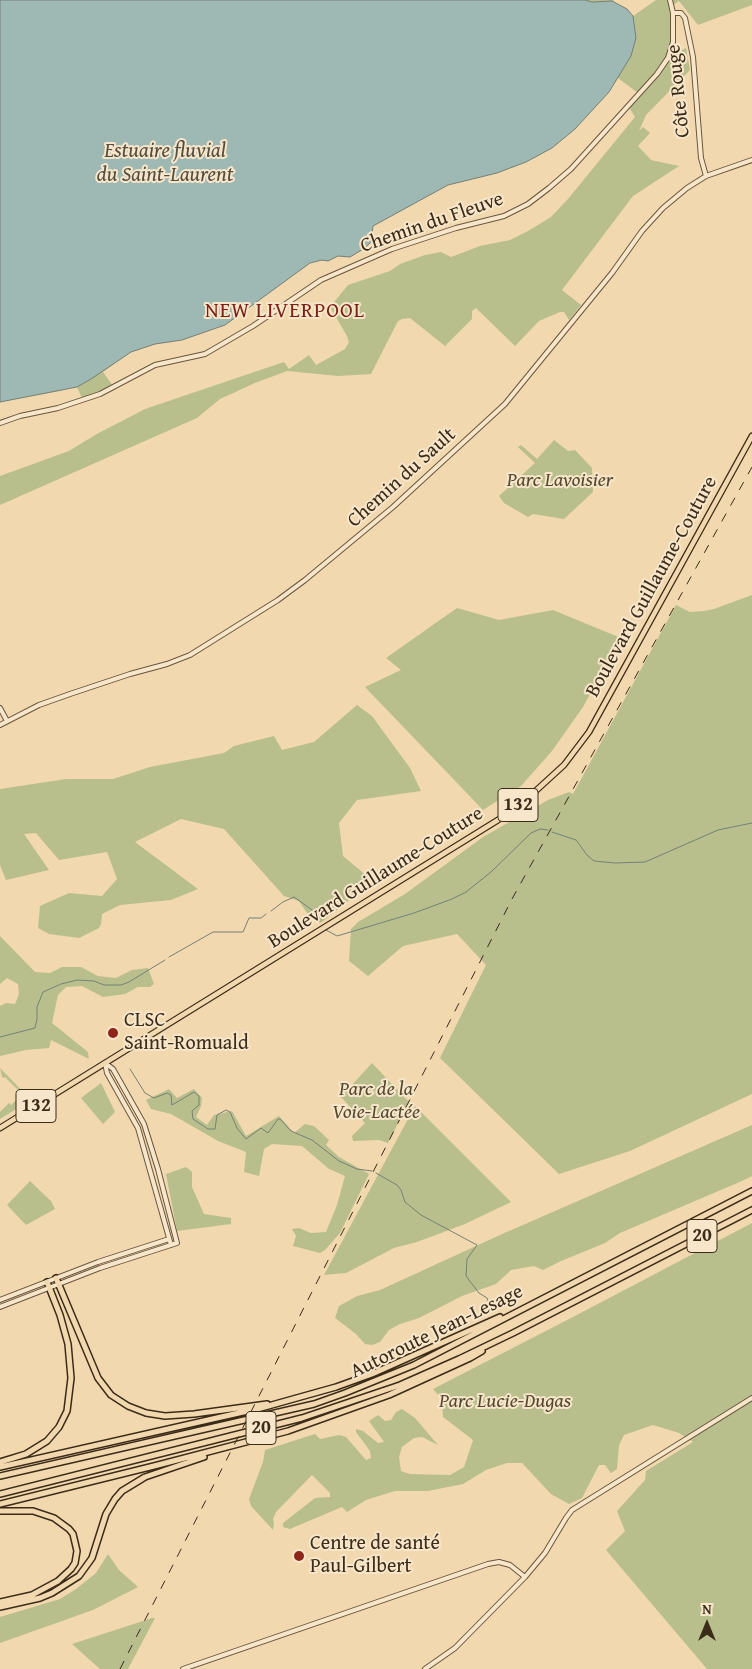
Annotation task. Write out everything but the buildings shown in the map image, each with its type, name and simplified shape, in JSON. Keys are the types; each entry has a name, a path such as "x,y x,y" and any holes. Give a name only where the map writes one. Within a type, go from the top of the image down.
{"highway":[{"name":"Autoroute Jean-Lesage","path":"0,1476 314,1404 414,1365 752,1191"},
{"name":"Autoroute Jean-Lesage","path":"0,1494 264,1428 336,1408 416,1378 512,1333 752,1210"},
{"path":"57,1281 98,1378 111,1395 128,1406 146,1413 165,1416 202,1413 295,1399"},
{"path":"0,1462 26,1454 47,1441 59,1427 67,1411 71,1378 68,1344 48,1284"},
{"path":"0,1467 295,1399 372,1374 526,1306"},
{"path":"0,1607 40,1598 52,1593 79,1576 92,1558 110,1506 122,1491 132,1484 160,1471 353,1409 390,1395 470,1358 512,1333"},
{"path":"0,1504 260,1439"},
{"path":"0,1511 33,1511 54,1518 73,1534 77,1551 75,1563 58,1581 32,1595 0,1602"}],"main road":[{"name":"Boulevard Guillaume-Couture","path":"0,1128 498,820 529,797 564,764 589,732 752,436"}],"street":[{"name":"Chemin du Fleuve","path":"0,423 20,416 58,408 100,394 156,365 206,354 253,326 321,280 392,249 456,228 504,216 528,204 549,188 570,168 657,74 668,58 673,42 673,13 670,0"},
{"name":"Côte Rouge","path":"673,13 681,13 686,18 693,57 701,158 706,176"},
{"name":"Chemin du Sault","path":"0,725 39,705 190,655 278,600 305,580 393,507 506,404 612,273 642,231 663,208 687,188 706,176 752,160"},
{"path":"0,708 7,721"},
{"path":"0,1300 177,1243 144,1124 113,1070 105,1063"},
{"path":"105,1063 107,1073 138,1128 171,1245"},
{"path":"57,1281 98,1262 176,1238"},
{"path":"0,1307 48,1284"},
{"path":"425,1669 455,1648 525,1578 545,1553 566,1518 580,1504 752,1398"},
{"path":"183,1669 488,1564 499,1562 510,1565 525,1578"}],"green space":[{"path":"551,0 614,0 613,2 627,9 633,16 656,0 752,0 752,5 698,25 679,1 672,6 674,26 669,57 686,48 690,70 646,115 639,131 643,127 650,133 638,146 651,160 679,166 633,196 562,290 581,305 569,320 564,312 560,312 539,321 515,346 476,308 472,311 472,319 445,346 410,318 402,319 398,321 371,374 338,376 287,371 220,399 197,418 0,505 0,476 69,451 145,409 284,362 289,369 309,355 316,365 345,349 349,342 347,336 330,307 348,285 390,271 400,264 425,255 441,252 451,257 480,246 510,240 551,217 635,117 629,107 638,93 618,78 609,92 575,129 552,148 526,162 497,173 448,185 373,226 371,242 365,248 350,257 338,256 328,261 322,260 310,263 225,325 182,340 155,344 131,352 103,372 113,386 82,398 77,387 72,387 0,402 0,365"},
{"name":"Parc Lavoisier","path":"554,440 568,451 575,450 592,468 593,492 564,519 533,514 528,517 504,503 499,496 535,463 518,447 521,445 537,459"},
{"path":"752,595 752,1094 630,1151 559,1174 440,1058 486,965 457,934 403,946 368,976 349,961 351,929 358,922 405,894 483,837 548,800 569,792 573,794 676,605 690,612 704,611"},
{"path":"457,608 499,620 553,610 621,638 583,707 552,751 521,786 483,810 365,687 401,670 386,658"},
{"path":"357,705 372,716 410,768 421,791 357,800 339,823 343,856 373,881 322,922 307,913 299,901 284,896 224,829 181,819 135,842 198,889 171,900 120,905 102,914 99,928 79,938 49,934 38,928 40,906 69,893 102,896 117,879 107,852 59,860 36,833 24,834 49,870 6,880 0,865 0,789 66,779 113,779 150,767 224,753 234,746 274,736 282,750 314,742"},
{"path":"0,936 35,972 50,973 62,967 81,967 98,976 116,978 132,970 148,968 154,984 150,987 138,987 125,994 103,997 82,986 66,987 58,995 52,1023 88,1052 89,1059 51,1040 49,1048 26,1050 0,1056 0,1006 6,1003 15,1004 19,994 18,984 7,978 0,984"},
{"name":"Parc de la Voie-Lactée","path":"372,1063 409,1102 388,1143 379,1140 353,1141 352,1136 365,1123 341,1097"},
{"path":"0,1068 31,1100 0,1119 0,1112 20,1096 18,1094 20,1092 5,1077 2,1077"},
{"path":"101,1083 115,1112 103,1124 81,1098"},
{"path":"169,1089 177,1098 194,1089 202,1098 196,1117 207,1125 214,1115 232,1111 246,1136 279,1116 294,1133 305,1124 314,1126 329,1140 326,1145 339,1157 369,1174 340,1233 325,1250 320,1253 293,1246 296,1236 292,1229 299,1228 311,1233 326,1232 337,1205 345,1176 329,1169 302,1146 272,1144 264,1149 259,1176 244,1172 246,1152 218,1141 171,1114 151,1109 146,1100"},
{"path":"415,1106 511,1202 465,1224 417,1242 394,1248 346,1273 324,1275"},
{"path":"752,1125 752,1176 742,1181 620,1233 605,1243 543,1270 534,1266 511,1270 496,1284 462,1296 419,1318 400,1324 389,1330 380,1342 372,1345 365,1344 356,1334 335,1318 339,1306 357,1296 380,1290 500,1235"},
{"path":"186,1167 192,1172 192,1187 204,1214 231,1218 231,1224 177,1231 166,1174"},
{"path":"30,1181 51,1201 55,1209 26,1225 7,1205"},
{"name":"Parc Lucie-Dugas","path":"752,1223 752,1669 707,1669 606,1550 625,1531 617,1511 645,1480 646,1471 693,1442 679,1433 653,1425 624,1435 619,1445 617,1469 611,1473 605,1465 599,1465 582,1498 569,1504 551,1494 522,1463 507,1463 486,1470 463,1484 428,1491 395,1491 366,1500 347,1512 342,1507 290,1529 283,1527 283,1523 315,1498 330,1497 330,1493 312,1475 276,1512 273,1519 273,1530 251,1506 249,1499 263,1462 265,1450 315,1434 320,1439 339,1435 346,1437 366,1460 371,1458 370,1451 356,1432 356,1429 363,1431 378,1443 384,1442 369,1421 378,1415 385,1421 391,1420 396,1412 402,1409 415,1418 438,1445 422,1437 414,1438 402,1447 399,1457 401,1471 410,1474 450,1475 464,1467 473,1440 443,1417 442,1399 433,1389"},
{"path":"108,1554 119,1570 138,1587 93,1610 0,1643 0,1617 60,1599 96,1573"},
{"path":"155,1618 128,1669 100,1669 72,1644"}],"water":[{"name":"Estuaire fluvial du Saint-Laurent","path":"0,0 612,1 627,9 633,16 636,38 631,56 609,92 575,129 552,148 526,162 497,173 448,185 373,226 371,242 365,248 350,257 338,256 328,261 322,260 310,263 225,325 182,340 155,344 131,352 77,387 0,402"}],"waterway":[{"path":"552,832 576,840 594,861 615,863 645,862 718,830 752,823"},
{"path":"326,930 337,936 414,913 452,899 466,892 491,872 531,833 540,829 548,830"},
{"path":"271,911 294,897 319,915 320,922"},
{"path":"169,957 213,932 243,932 249,918 261,918 266,914"},
{"path":"0,1037 35,1028 37,1007 43,992 61,984 77,980 94,981 104,985 121,985 165,960"},
{"path":"130,1069 145,1093 154,1098 167,1093 171,1095 172,1105 194,1092 199,1096 199,1105 192,1111 193,1119 208,1129 215,1129 217,1115 226,1110 230,1112 237,1128 246,1139 261,1128 268,1133 278,1119 280,1119 291,1131 312,1140 339,1161 357,1169 372,1171"},
{"path":"376,1173 397,1185 405,1202 421,1215 477,1245 467,1259 466,1276 479,1293 487,1298 490,1306"}],"railway":[{"path":"120,1669 512,899 752,467"}],"place":[{"name":"CLSC Saint-Romuald","path":"113,1033"},
{"name":"Centre de santé Paul-Gilbert","path":"299,1556"}],"district":[{"name":"NEW LIVERPOOL","path":"285,312"}]}
